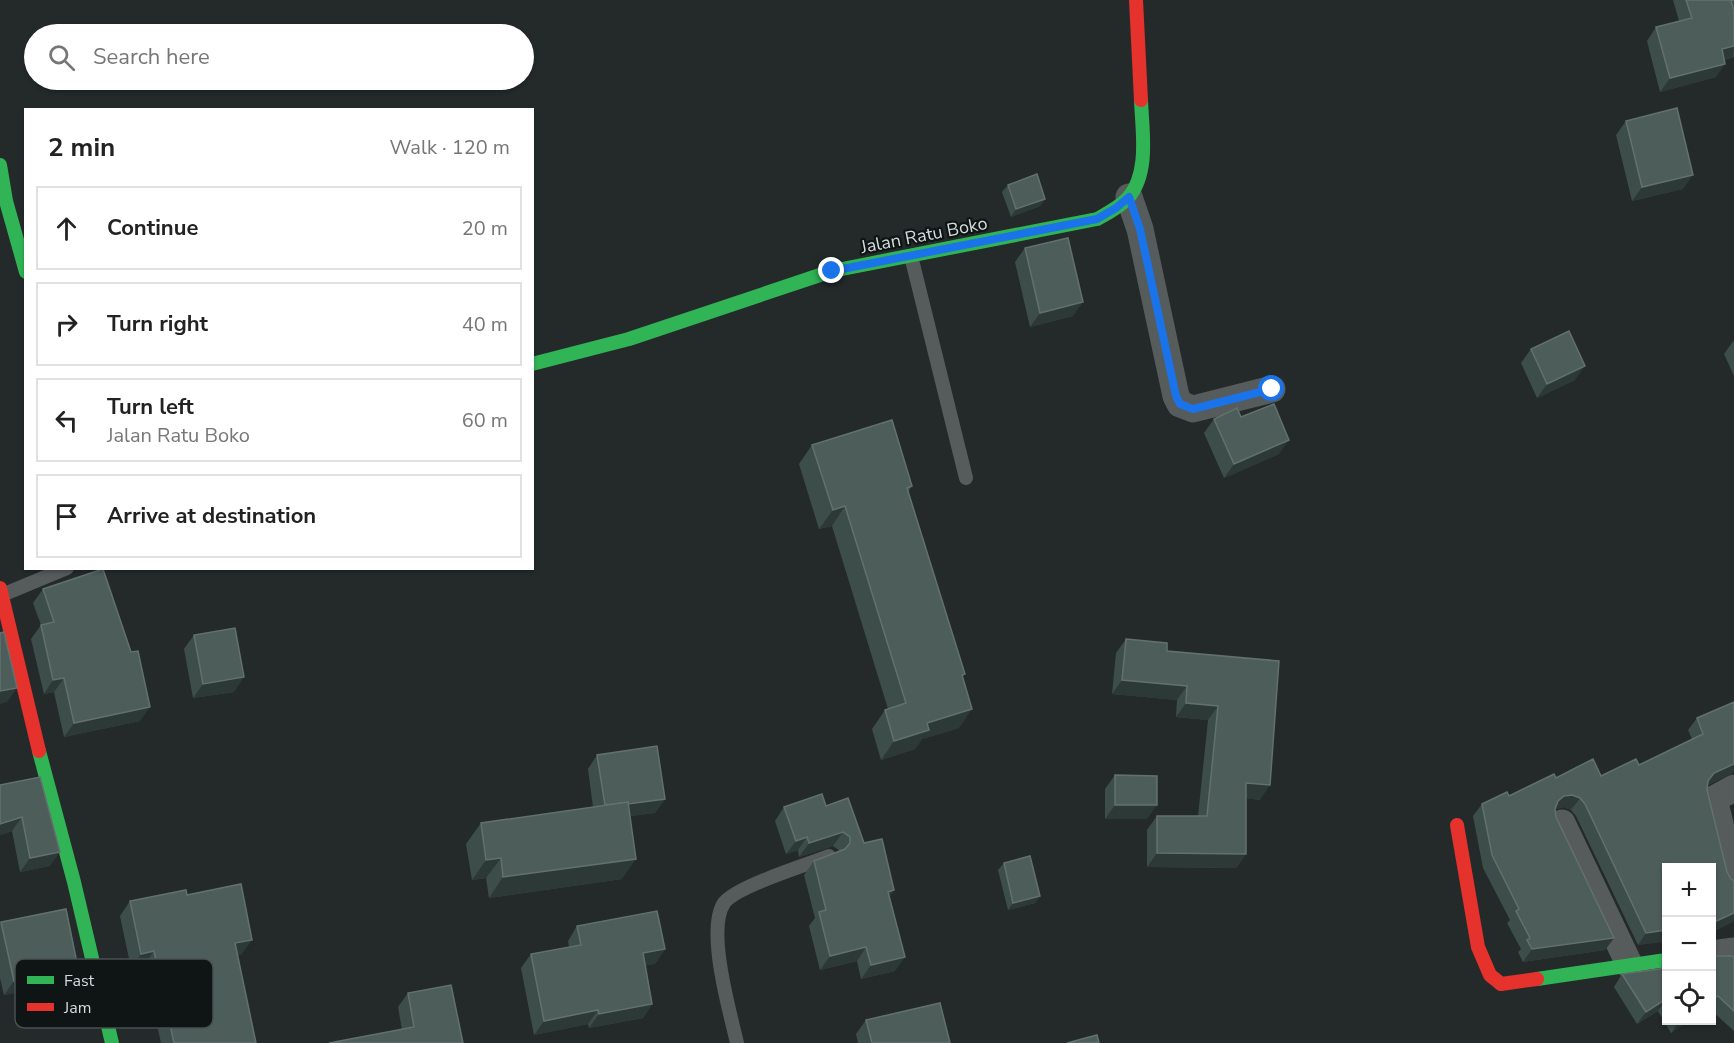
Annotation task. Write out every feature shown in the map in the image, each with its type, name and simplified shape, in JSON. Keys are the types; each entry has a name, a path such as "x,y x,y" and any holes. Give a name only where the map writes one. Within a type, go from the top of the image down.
{"street":[{"path":"1136,0 1143,149 1139,178 1129,197 1140,229 1176,396 1180,404 1193,409 1272,389"},
{"path":"0,165 6,201 24,265"},
{"name":"Jalan Ratu Boko","path":"534,363 629,339 832,271 1097,219 1129,197"},
{"path":"1,592 26,702 92,959"},
{"path":"1734,788 1714,799 1734,881"},
{"path":"1562,823 1630,966"},
{"path":"1457,825 1478,947 1490,975 1501,984 1662,961"},
{"path":"1716,953 1734,951"},
{"path":"108,1028 112,1043"}],"lane":[{"path":"911,256 966,478"},
{"path":"1,592 62,570"},
{"path":"737,1043 717,946 717,921 724,903 740,891 832,855"}],"building":[{"path":"1686,0 1734,0 1731,1 1734,10 1734,46 1722,49 1725,64 1670,78 1656,27 1692,18"},
{"path":"1677,108 1693,175 1642,187 1626,121"},
{"path":"1037,174 1045,199 1016,209 1008,185"},
{"path":"1068,238 1083,302 1040,313 1025,248"},
{"path":"1569,331 1585,366 1547,384 1531,349"},
{"path":"1274,404 1289,440 1234,464 1214,419 1237,408 1241,417"},
{"path":"892,420 912,486 907,488 965,674 962,675 972,709 927,723 929,730 894,741 885,710 906,703 845,506 833,510 812,445"},
{"path":"103,570 131,652 138,651 150,707 74,723 64,678 53,680 41,625 54,622 43,589"},
{"path":"235,628 244,677 203,684 194,635"},
{"path":"4,632 17,688 0,691 0,633"},
{"path":"1126,639 1167,643 1167,651 1279,661 1270,785 1246,783 1246,854 1157,853 1157,816 1207,816 1218,706 1186,703 1187,686 1122,680"},
{"path":"1734,702 1734,764 1714,773 1708,781 1707,790 1727,872 1734,881 1734,913 1716,921 1716,863 1662,863 1662,931 1646,933 1585,804 1580,798 1572,795 1564,796 1558,801 1555,809 1556,817 1614,938 1532,949 1527,940 1530,938 1516,911 1519,909 1492,855 1482,804 1507,792 1509,796 1554,774 1556,778 1593,759 1601,776 1636,759 1639,765 1703,734 1697,718"},
{"path":"657,746 665,799 605,805 597,755"},
{"path":"1115,775 1157,776 1157,805 1115,805"},
{"path":"40,777 60,852 30,858 22,817 0,824 0,785"},
{"path":"822,794 826,806 848,798 864,843 882,839 894,890 888,892 905,957 871,965 866,947 830,956 819,912 826,910 814,861 845,849 850,843 850,837 843,832 809,843 807,837 796,841 784,807"},
{"path":"628,802 636,859 503,877 501,858 486,860 481,823"},
{"path":"1030,856 1040,896 1013,903 1004,863"},
{"path":"241,884 252,940 235,943 256,1043 174,1043 171,1028 213,1028 213,959 156,959 154,951 141,954 130,901 186,890 187,895"},
{"path":"66,909 76,959 15,959 14,981 1,922"},
{"path":"657,911 665,949 643,953 652,1004 599,1014 598,1010 544,1021 531,954 581,945 577,926"},
{"path":"1716,956 1732,956 1734,957 1734,1011 1718,996 1716,997"},
{"path":"1662,969 1662,1002 1646,1012 1622,974"},
{"path":"451,985 463,1043 329,1043 414,1027 408,993"},
{"path":"940,1003 950,1043 872,1043 866,1020"},
{"path":"1097,1035 1099,1043 1067,1043"}],"traffic: fast":[{"path":"534,363 629,339 832,271 1097,219 1114,210 1128,198 1135,188 1143,151 1141,100"},
{"path":"0,165 6,201 24,265"},
{"path":"39,751 92,959"},
{"path":"1537,979 1662,961"},
{"path":"108,1028 112,1043"}],"traffic: jam":[{"path":"1136,0 1141,100"},
{"path":"0,588 39,751"},
{"path":"1457,825 1478,947 1490,975 1501,984 1537,979"}],"route":[{"path":"832,271 1097,219 1129,197 1140,229 1176,396 1180,404 1193,409 1272,389"}]}
